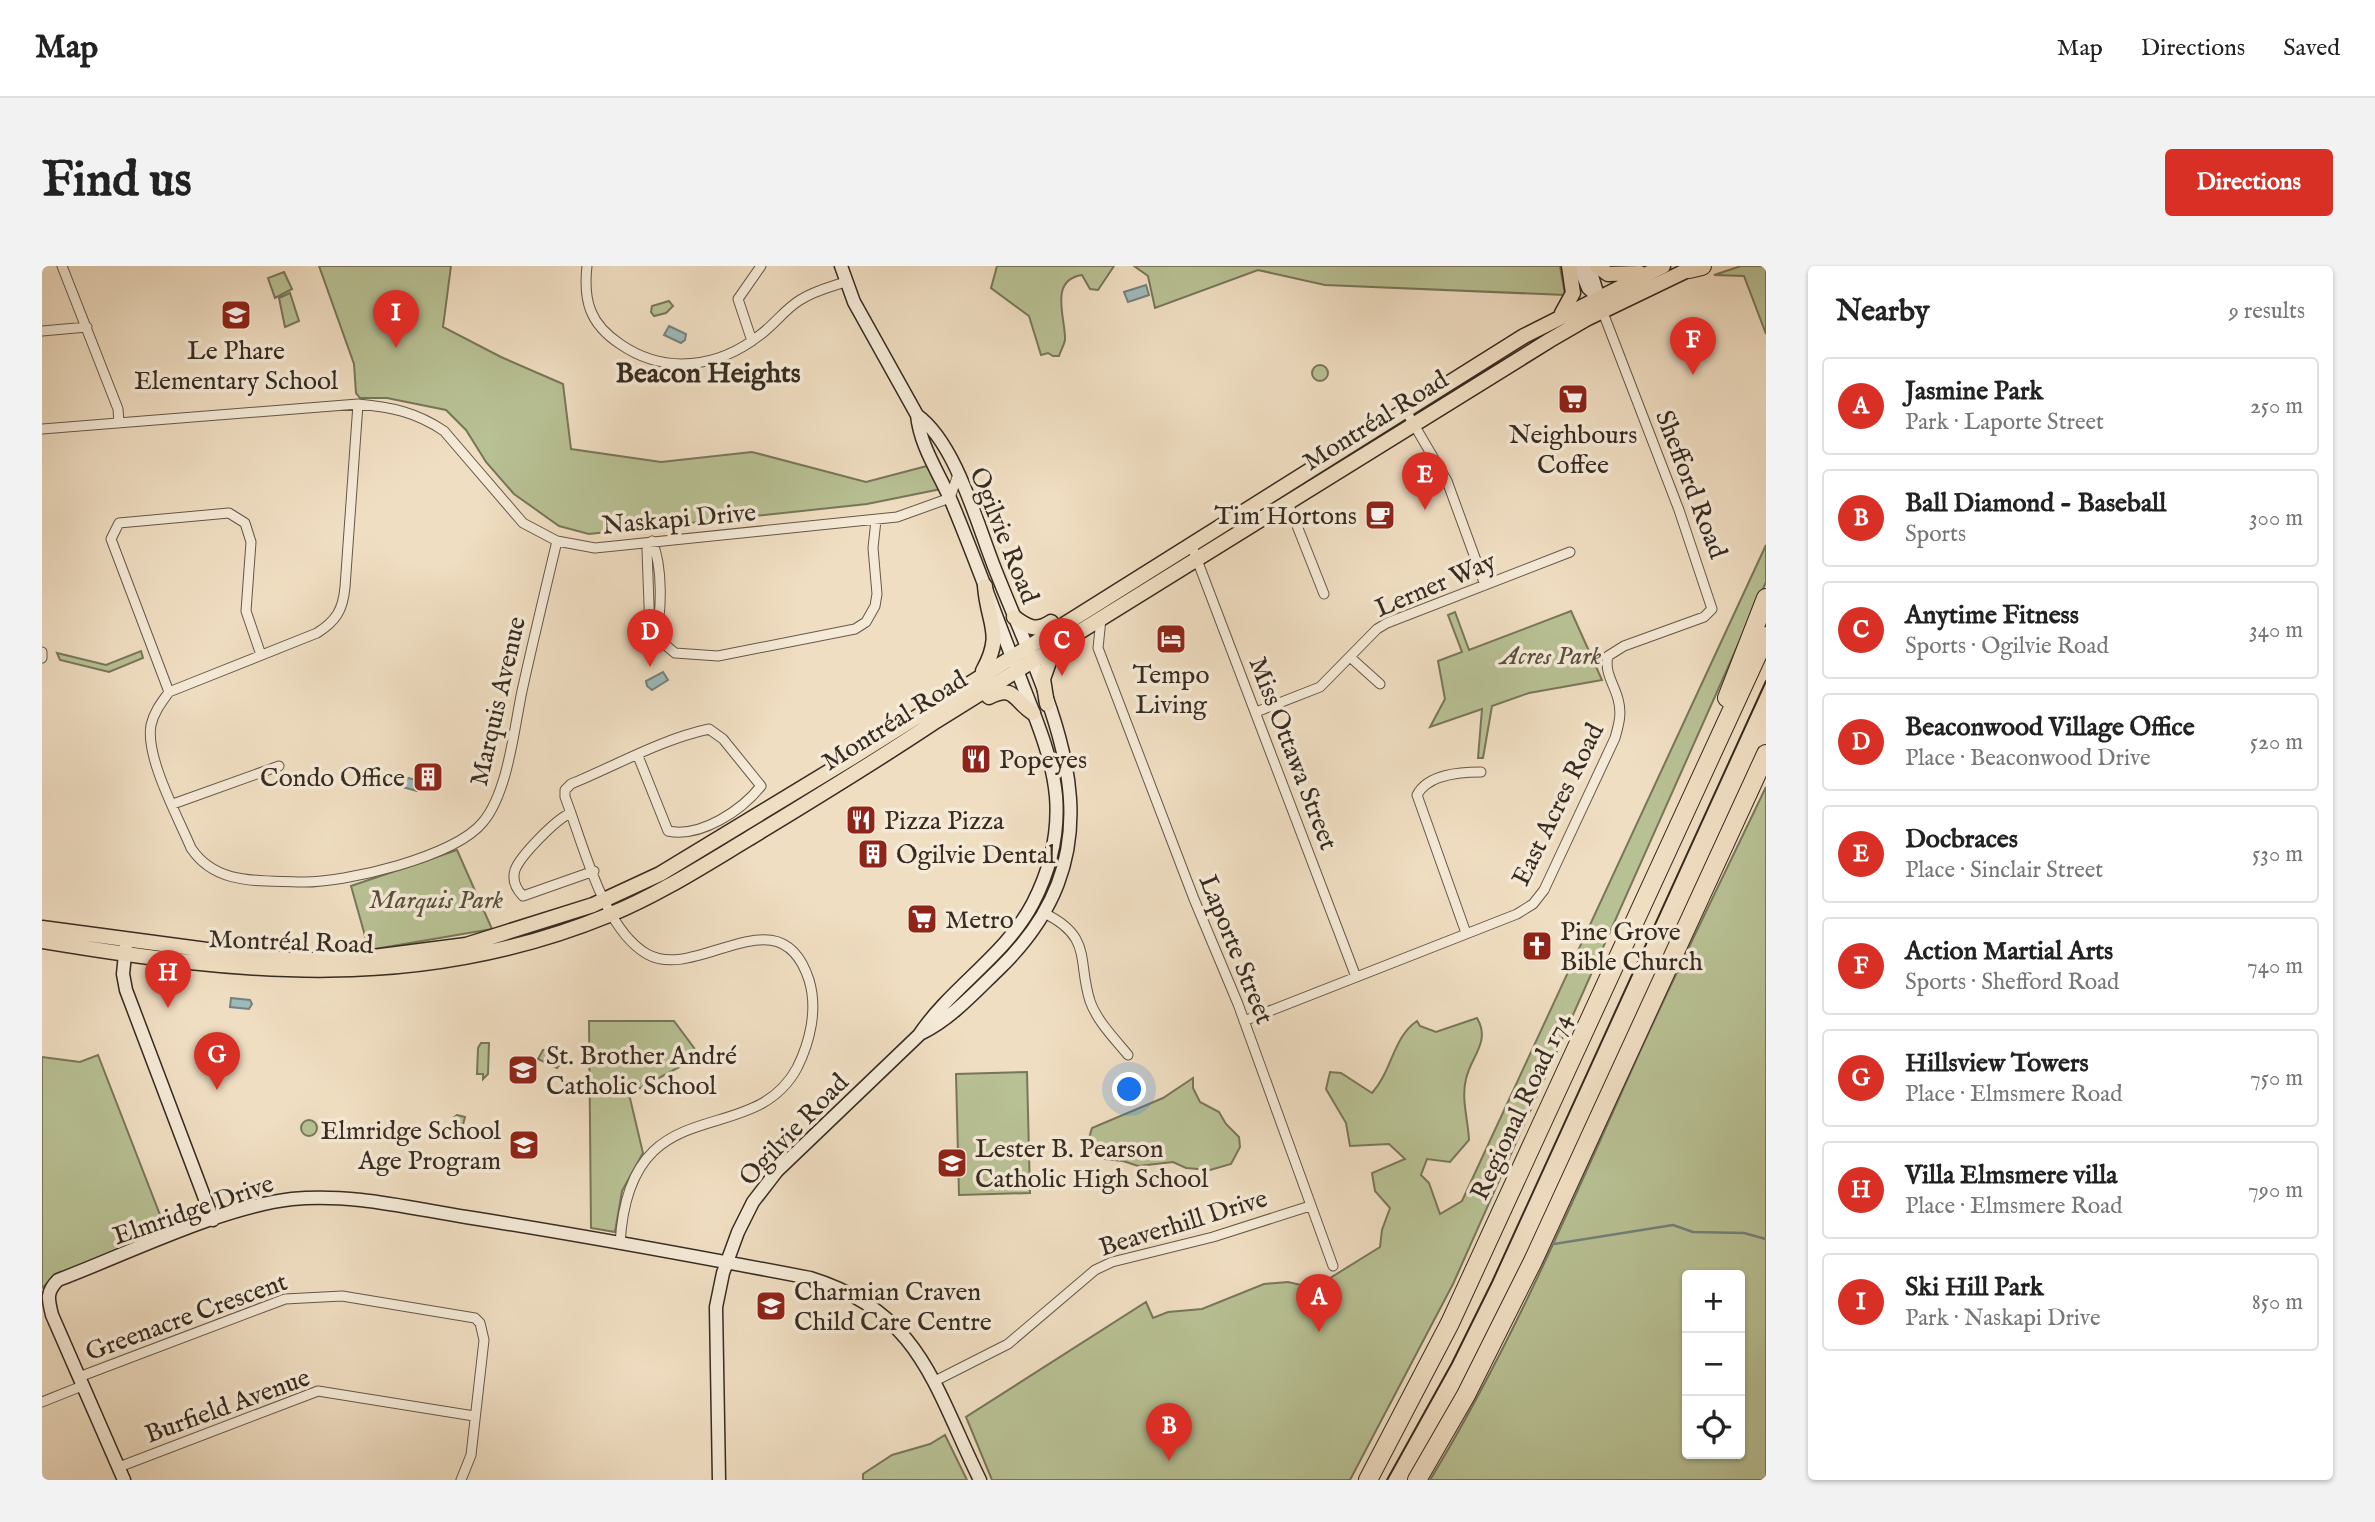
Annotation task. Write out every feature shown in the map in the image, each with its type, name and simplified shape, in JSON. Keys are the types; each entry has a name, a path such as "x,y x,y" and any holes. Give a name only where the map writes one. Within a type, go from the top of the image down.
{"highway":[{"path":"1683,813 1766,598"},
{"name":"Regional Road 174","path":"1368,1480 1450,1323 1766,636"},
{"path":"1416,1480 1466,1395 1533,1261 1766,754"}],"main road":[{"path":"1558,317 1569,304 1573,293 1569,266"},
{"path":"1597,266 1608,274 1648,273"},
{"name":"Montréal Road","path":"42,928 126,947 273,970 367,970 437,964 506,950 612,914 678,881 860,771 936,720 1415,424 1648,273 1663,266"},
{"name":"Montréal Road","path":"42,941 292,960 374,958 487,941 605,900 660,874 852,757 1011,655 1558,317 1696,267"},
{"path":"983,673 994,652 996,637 986,606 985,586"},
{"path":"1014,617 1037,629 1070,611 1094,604"},
{"path":"1047,704 1043,679 1054,648"},
{"path":"936,720 1004,692 1016,696 1032,713"},
{"path":"852,757 860,771"}],"street":[{"path":"62,266 118,410 118,423"},
{"path":"587,266 585,289 593,318 606,334 639,356 657,363 684,366 710,361 751,341 799,300 845,282"},
{"path":"751,341 738,299 761,266"},
{"name":"Ogilvie Road","path":"719,1480 715,1328 718,1295 727,1262 746,1215 770,1180 919,1035 934,1013 1012,933 1033,904 1043,881 1056,836 1053,775 985,586 950,498 919,433 917,415 845,282 841,266"},
{"name":"Shefford Road","path":"1579,266 1588,288 1600,304"},
{"name":"Shefford Road","path":"1588,266 1597,284 1600,304 1679,510 1712,609"},
{"path":"42,331 87,327"},
{"path":"261,655 246,611 251,542 245,523 229,513 119,523 111,539 169,692 317,633 333,623 343,606 358,404"},
{"name":"Naskapi Drive","path":"42,429 358,404 394,406 428,420 458,445 523,523 557,541 595,548 876,520 917,512 950,498"},
{"path":"1406,411 1447,481 1485,585"},
{"name":"Ogilvie Road","path":"917,415 932,425 958,474 1014,617 1068,767 1071,821 1063,870 1044,913 1003,964 939,1025 919,1035"},
{"path":"958,474 950,498 972,512"},
{"path":"1288,503 1324,594"},
{"path":"652,541 656,551 659,581 655,639 675,653 718,656 855,629 866,622 876,606 873,548 876,520"},
{"name":"Marquis Avenue","path":"169,692 157,708 151,726 156,763 198,859 214,871 232,879 315,882 351,879 451,846 468,836 493,807 508,759 557,541"},
{"name":"Miss Ottawa Street","path":"1191,544 1356,977"},
{"name":"Lerner Way","path":"1256,712 1320,687 1387,623 1570,552"},
{"name":"East Acres Road","path":"1244,1021 1517,914 1533,905 1544,890 1615,738 1620,720 1618,700 1605,666 1608,656 1624,646 1704,617 1712,609"},
{"name":"Laporte Street","path":"1101,619 1098,648 1244,1021 1333,1266"},
{"path":"1076,634 1098,648"},
{"path":"42,652 42,658"},
{"path":"1350,657 1380,684"},
{"path":"621,1244 627,1194 647,1158 670,1137 752,1107 785,1085 803,1052 812,1021 813,1001 804,967 792,952 776,942 758,939 738,942 695,958 665,960 649,955 629,941 605,900 565,797 565,790 571,784 638,756 709,729 723,739 761,786 752,798 730,815 678,833 668,831 662,824 638,756"},
{"path":"173,804 279,766"},
{"path":"1466,933 1417,795 1422,787 1432,781 1458,772 1481,772"},
{"path":"571,813 549,829 521,862 515,871 515,885 523,896 594,872"},
{"path":"1044,913 1071,932 1081,948 1090,1001 1099,1018 1128,1055"},
{"path":"126,947 126,990 213,1220"},
{"name":"Elmridge Drive","path":"124,1480 52,1315 48,1296 50,1289 58,1280 213,1220 268,1203 336,1198 727,1262 810,1278 856,1296 877,1310 905,1336 924,1360 980,1480"},
{"name":"Beaverhill Drive","path":"935,1381 1008,1344 1095,1270 1112,1262 1213,1237 1310,1206"},
{"name":"Greenacre Crescent","path":"80,1382 285,1299 342,1296 475,1318 480,1323 484,1340 471,1455 461,1480"},
{"path":"42,1402 80,1382"},
{"name":"Burfield Avenue","path":"119,1467 318,1391 474,1416"}],"green space":[{"path":"319,266 451,266 443,327 501,357 563,384 571,449 661,462 752,452 866,482 927,466 941,489 867,504 589,534 559,526 514,494 486,462 466,430 446,410 387,398 360,398 356,393 354,364"},
{"path":"997,266 1114,266 1098,290 1090,289 1082,275 1065,284 1061,302 1065,340 1059,356 1053,356 1048,353 1041,355 1029,316 991,288"},
{"path":"1134,266 1560,266 1565,295 1325,285 1258,270 1155,308 1148,276"},
{"path":"1741,266 1766,266 1766,334 1744,276 1714,275"},
{"path":"284,272 292,289 275,298 268,278"},
{"path":"290,293 299,321 285,327 279,298"},
{"path":"669,301 673,306 666,313 654,316 651,312 652,306"},
{"path":"1320,365 1328,373 1320,381 1312,373"},
{"path":"1766,545 1766,582 1453,1284 1350,1480 992,1480 966,1417 1146,1302 1153,1318 1168,1312 1202,1309 1264,1284 1288,1282 1314,1288 1380,1247 1382,1230 1390,1208 1375,1191 1372,1173 1405,1159 1389,1144 1350,1146 1346,1123 1326,1089 1330,1072 1341,1073 1372,1093 1384,1075 1397,1045 1417,1021 1420,1026 1436,1032 1477,1018 1481,1027 1481,1042 1468,1071 1465,1087 1464,1102 1469,1140 1450,1162 1427,1159 1421,1175 1429,1183 1440,1214 1462,1201"},
{"name":"Acres Park","path":"1571,611 1602,680 1529,693 1492,706 1483,758 1478,758 1482,709 1430,727 1445,699 1438,661 1462,652 1448,615 1455,612 1469,650"},
{"path":"141,651 143,658 109,672 60,660 57,653 106,665"},
{"path":"1766,787 1766,1480 1430,1480 1515,1324"},
{"name":"Marquis Park","path":"457,850 492,929 369,950 351,886"},
{"path":"589,1021 674,1021 700,1056 629,1094 643,1153 622,1191 615,1232 591,1228"},
{"path":"481,1043 489,1043 488,1074 483,1079 483,1074 477,1074 478,1048"},
{"path":"543,1050 563,1051 564,1060 557,1068 538,1059"},
{"path":"98,1055 167,1233 57,1275 42,1288 42,1057 80,1062"},
{"path":"1027,1072 1030,1193 959,1195 956,1074"},
{"path":"1193,1078 1193,1088 1200,1102 1219,1112 1239,1137 1240,1147 1231,1164 1210,1170 1186,1168 1173,1162 1138,1166 1123,1161 1096,1158 1087,1145 1092,1128 1163,1098"},
{"path":"457,1115 465,1117 460,1136 453,1134 453,1118"},
{"path":"309,1120 317,1128 309,1136 301,1128"},
{"path":"945,1435 967,1480 863,1480 863,1474 892,1455 930,1444"}],"water":[{"path":"1146,285 1149,295 1128,302 1124,292"},
{"path":"669,326 686,334 685,340 681,343 664,335"},
{"path":"663,672 668,680 652,690 647,686 646,681"},
{"path":"401,776 419,781 417,791 399,786"},
{"path":"231,998 250,1000 252,1004 249,1009 230,1007"}],"waterway":[{"path":"1554,1244 1673,1225 1693,1232 1744,1233 1766,1239"}],"tram line":[{"path":"1387,1480 1452,1363 1492,1282 1766,681"}],"place":[{"name":"Le Phare Elementary School","path":"236,315"},
{"name":"Ski Hill Park","path":"396,348"},
{"name":"Action Martial Arts","path":"1693,375"},
{"name":"Neighbours Coffee","path":"1573,399"},
{"name":"Docbraces","path":"1425,510"},
{"name":"Tim Hortons","path":"1380,515"},
{"name":"Tempo Living","path":"1171,639"},
{"name":"Beaconwood Village Office","path":"650,667"},
{"name":"Anytime Fitness","path":"1062,676"},
{"name":"Popeyes","path":"976,759"},
{"name":"Condo Office","path":"428,777"},
{"name":"Pizza Pizza","path":"861,820"},
{"name":"Ogilvie Dental","path":"873,854"},
{"name":"Metro","path":"922,919"},
{"name":"Pine Grove Bible Church","path":"1537,946"},
{"name":"Villa Elmsmere villa","path":"168,1008"},
{"name":"St. Brother André Catholic School","path":"523,1070"},
{"name":"Hillsview Towers","path":"217,1090"},
{"name":"Elmridge School Age Program","path":"524,1145"},
{"name":"Lester B. Pearson Catholic High School","path":"952,1163"},
{"name":"Charmian Craven Child Care Centre","path":"771,1306"},
{"name":"Jasmine Park","path":"1319,1332"},
{"name":"Ball Diamond - Baseball","path":"1169,1461"}],"district":[{"name":"Beacon Heights","path":"708,372"}]}
